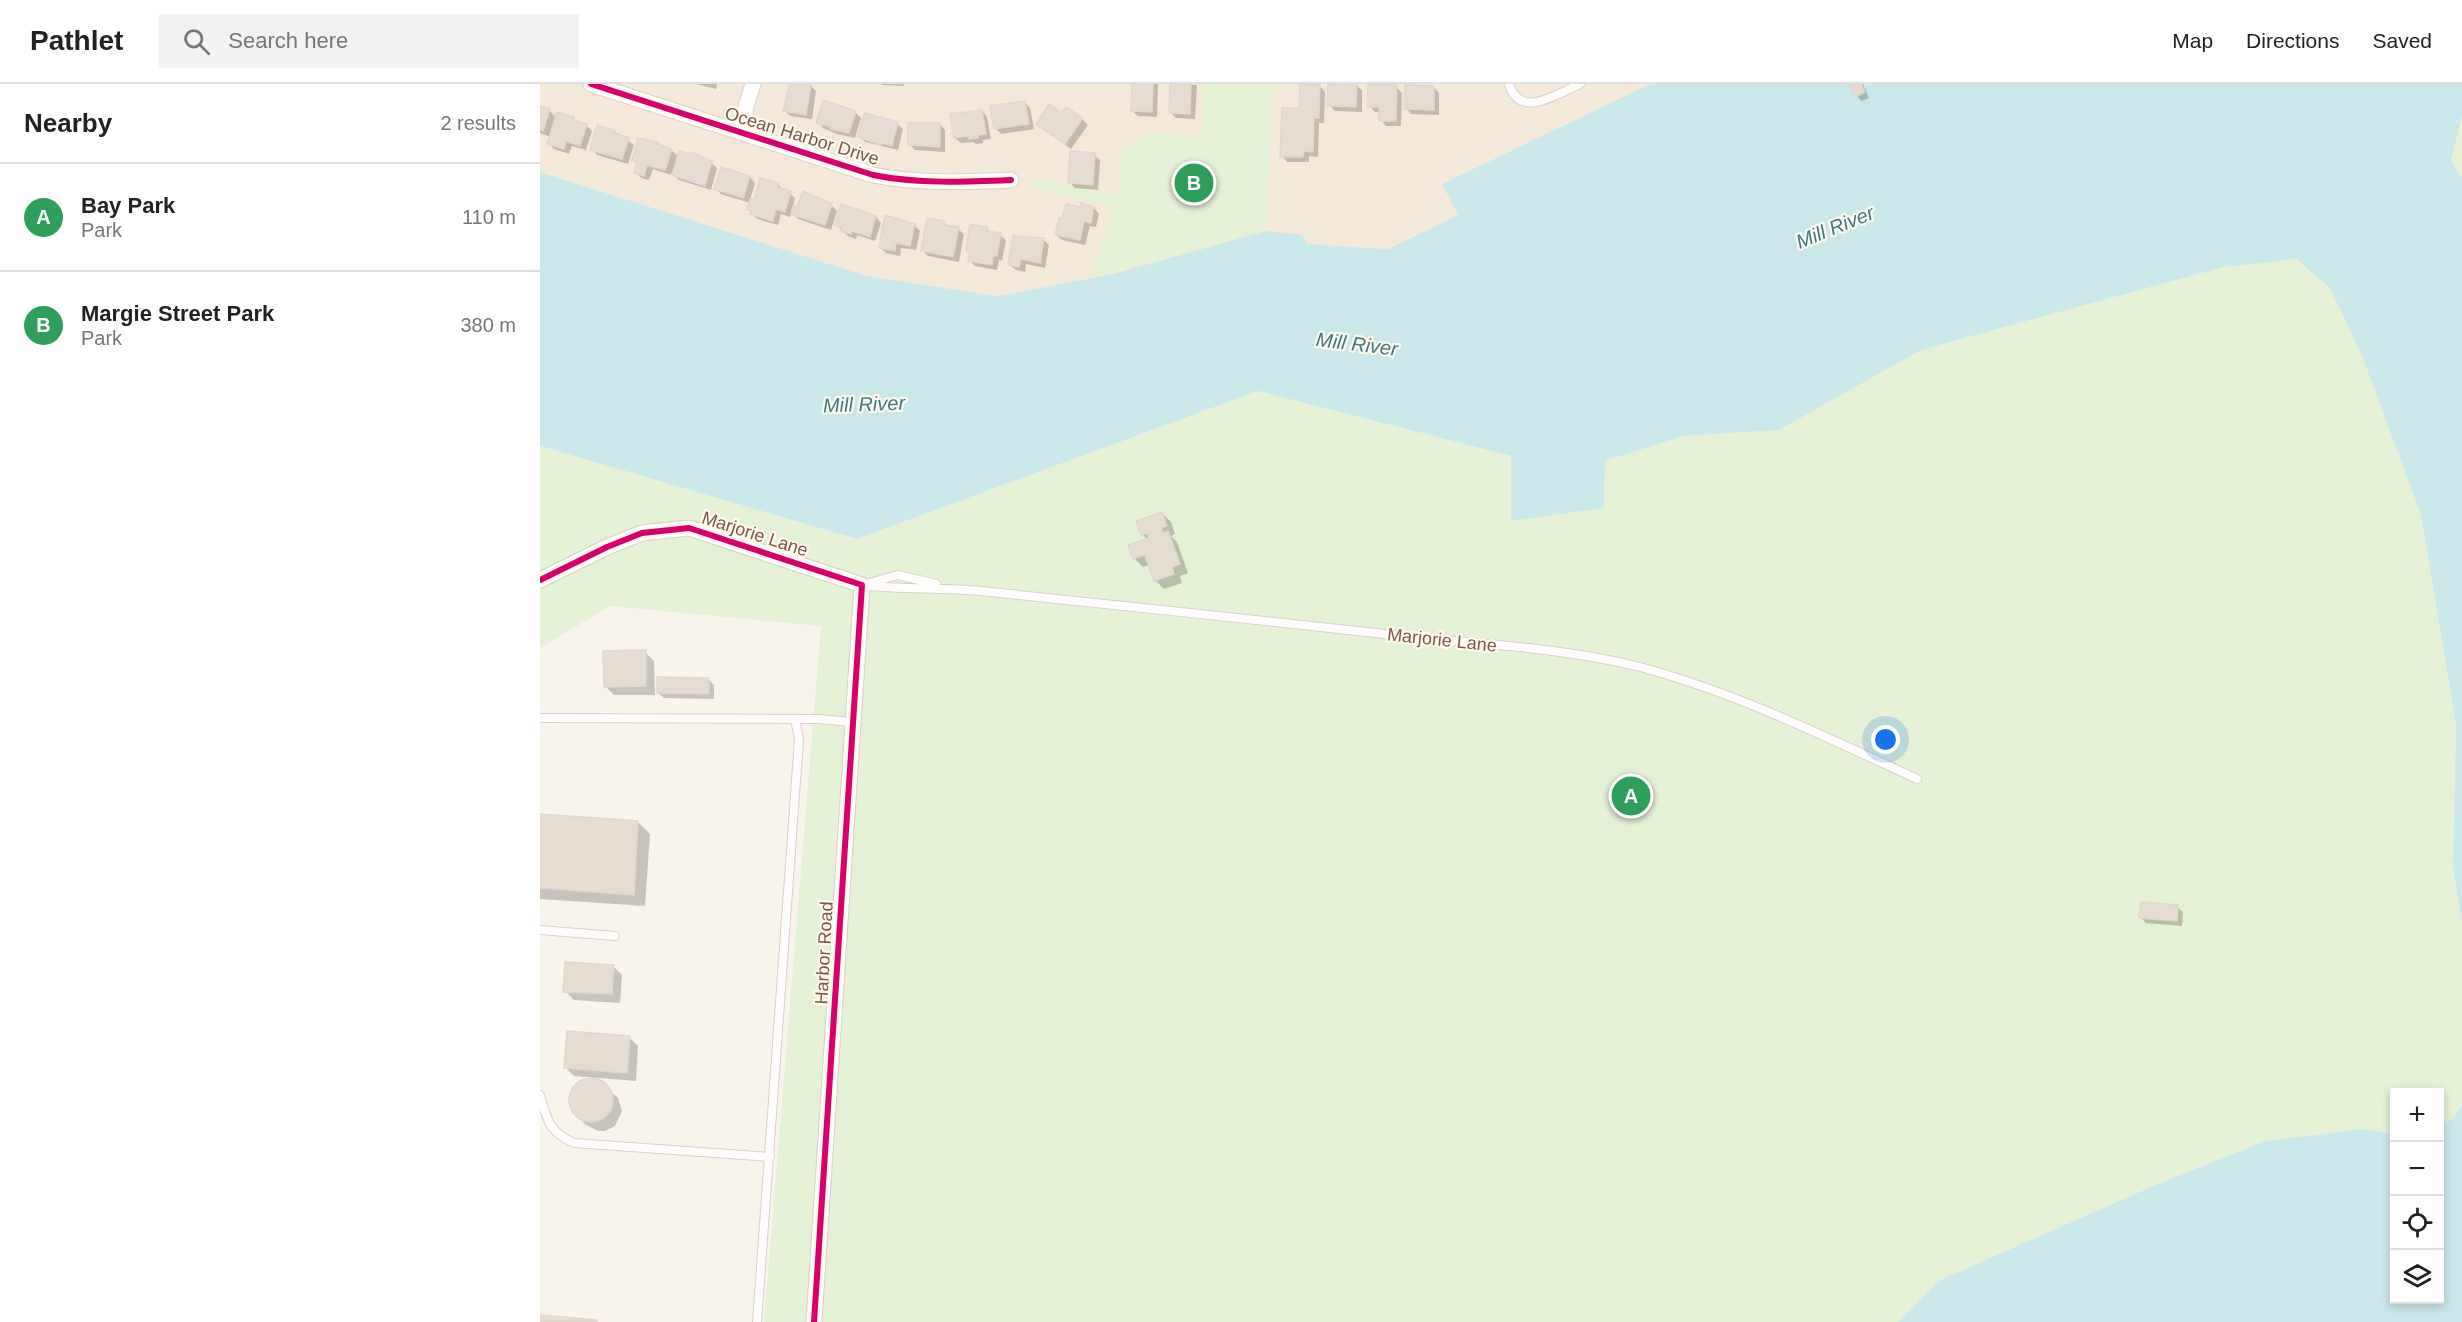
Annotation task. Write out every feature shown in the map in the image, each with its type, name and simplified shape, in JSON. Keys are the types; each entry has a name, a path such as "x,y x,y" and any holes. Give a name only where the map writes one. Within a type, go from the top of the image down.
{"street":[{"name":"Ocean Harbor Drive","path":"591,84 894,179 970,182 1011,180"},
{"path":"742,133 746,106 753,84"},
{"name":"Marjorie Lane","path":"540,580 607,547 642,533 689,528 862,585"},
{"name":"Harbor Road","path":"814,1322 834,1043 851,722 862,585"}],"lane":[{"path":"1509,84 1511,92 1522,102 1533,104 1580,84"},
{"name":"Marjorie Lane","path":"862,585 898,575 946,587"},
{"name":"Marjorie Lane","path":"862,585 889,588 946,587 1501,646 1637,666 1707,687 1792,722 1917,779"},
{"path":"540,718 795,718 851,722"},
{"path":"757,1322 799,739 795,718"},
{"path":"540,930 615,936"},
{"path":"540,1095 545,1113 556,1135 573,1143 770,1157"}],"shaded area":[{"path":"540,84 1650,84 1442,184 1459,215 1388,249 1308,244 1113,274 997,296 867,276 540,172"}],"green space":[{"path":"1202,84 1273,84 1266,231 1090,278 1114,207 1033,187 1036,179 1118,195 1122,148 1157,133 1202,138"},
{"path":"2462,116 2462,177 2451,161"},
{"path":"2295,259 2330,288 2362,356 2421,515 2456,724 2453,867 2462,924 2462,1104 2454,1118 2444,1123 2444,1088 2390,1088 2390,1133 2362,1129 2265,1141 2160,1183 1938,1281 1898,1322 764,1322 821,626 610,606 540,648 540,446 857,539 1258,391 1511,456 1512,521 1604,508 1605,461 1683,436 1779,430 1921,350 2224,267"}],"water":[{"name":"Mill River","path":"1650,84 2462,84 2462,116 2451,161 2462,177 2462,924 2453,867 2456,724 2421,515 2362,356 2330,288 2296,259 2224,267 1921,350 1779,430 1683,436 1605,461 1604,508 1511,521 1511,456 1258,391 857,539 540,446 540,172 867,276 997,296 1113,274 1266,231 1302,235 1308,244 1388,249 1458,215 1442,184"},
{"path":"2462,1104 2462,1322 1898,1322 1938,1281 2160,1183 2265,1141 2362,1129 2390,1133 2390,1304 2444,1304 2444,1123 2454,1118"}],"building":[{"path":"790,84 811,84 806,115 783,111"},
{"path":"1132,84 1153,84 1152,112 1131,111"},
{"path":"1170,84 1191,84 1190,114 1169,113"},
{"path":"1300,84 1320,85 1319,118 1314,118 1313,152 1304,151 1303,157 1280,157 1282,108 1299,108"},
{"path":"1328,84 1357,84 1356,107 1327,106"},
{"path":"1368,84 1397,85 1396,121 1379,121 1379,107 1368,107"},
{"path":"1849,84 1861,84 1865,92 1855,97"},
{"path":"1405,85 1434,86 1434,110 1404,109"},
{"path":"823,100 856,111 849,133 816,123"},
{"path":"1025,101 1029,124 994,129 990,106"},
{"path":"1049,104 1062,113 1066,107 1083,118 1065,144 1036,124"},
{"path":"540,106 550,109 543,131 540,130"},
{"path":"982,110 986,134 978,135 978,138 969,139 968,136 954,138 950,114"},
{"path":"557,112 587,124 580,146 566,141 564,149 547,144"},
{"path":"864,113 898,122 892,146 882,143 881,145 858,137"},
{"path":"908,123 940,123 940,147 908,145"},
{"path":"597,125 629,138 622,159 590,150"},
{"path":"638,138 658,142 657,144 672,149 665,170 647,165 644,176 634,173 637,162 632,160"},
{"path":"679,151 689,154 690,152 712,161 705,186 672,175"},
{"path":"1070,151 1095,153 1093,185 1068,183"},
{"path":"721,167 750,176 743,198 714,189"},
{"path":"760,178 779,183 777,187 791,191 785,212 776,209 773,221 750,214 751,211 747,209 750,199 754,200"},
{"path":"803,191 832,204 825,225 791,214 793,206 797,207"},
{"path":"1081,203 1094,207 1091,223 1084,221 1080,240 1055,235 1059,218 1062,218 1066,204 1080,207"},
{"path":"841,204 876,216 870,237 852,231 851,234 841,231 842,227 835,225"},
{"path":"885,215 915,224 910,246 896,243 895,251 879,248"},
{"path":"927,218 945,221 944,225 959,227 953,257 921,251"},
{"path":"970,224 987,227 986,231 1001,233 997,256 993,256 992,265 968,261 970,251 966,250"},
{"path":"1013,236 1044,238 1040,263 1021,259 1019,267 1008,265"},
{"path":"1162,512 1167,526 1161,528 1163,533 1168,531 1180,564 1172,567 1174,574 1154,581 1145,555 1133,559 1128,545 1149,538 1147,533 1141,535 1136,521"},
{"path":"646,650 646,686 604,687 603,651"},
{"path":"657,677 709,678 709,694 657,693"},
{"path":"540,814 638,821 634,895 540,888"},
{"path":"2141,902 2178,905 2177,921 2139,918"},
{"path":"565,962 614,965 612,994 563,992"},
{"path":"567,1031 630,1036 627,1073 564,1068"},
{"path":"591,1078 600,1079 607,1084 612,1091 612,1109 607,1116 600,1121 591,1122 582,1121 575,1116 570,1109 569,1100 570,1091 575,1084 582,1079"},
{"path":"540,1315 597,1320 597,1322 540,1322"}],"cycle path":[{"path":"591,84 873,175 924,181 1011,180"},
{"path":"540,580 607,547 642,533 689,528 862,585 814,1322"}],"place":[{"name":"Margie Street Park","path":"1194,183"},
{"name":"Bay Park","path":"1631,796"}]}
